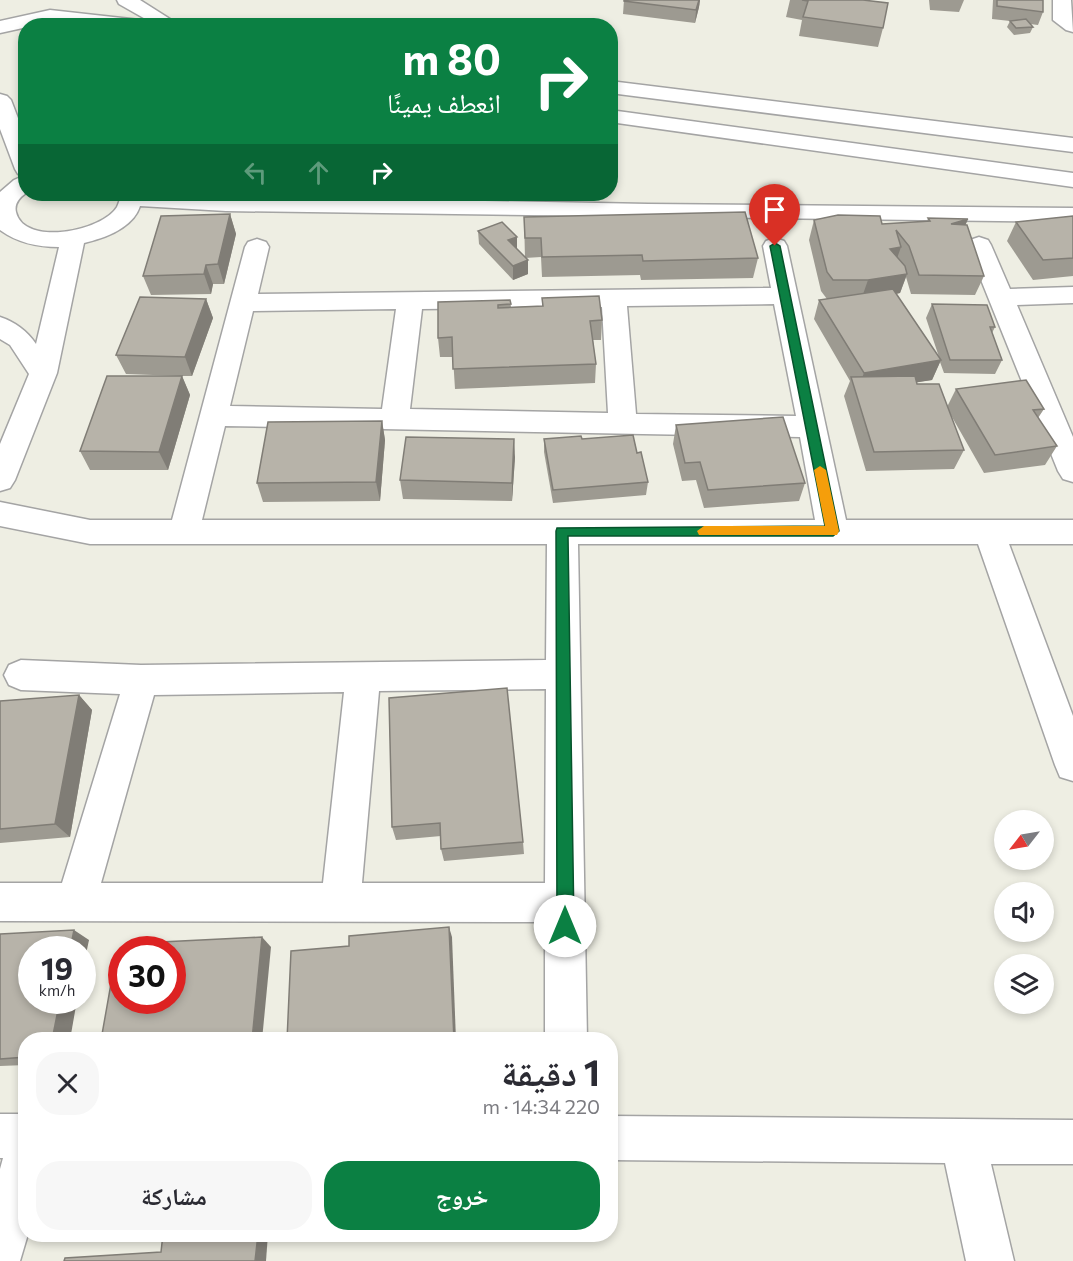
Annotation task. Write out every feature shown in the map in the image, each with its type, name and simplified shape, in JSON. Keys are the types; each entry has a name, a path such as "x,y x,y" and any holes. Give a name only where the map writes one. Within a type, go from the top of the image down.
{"street":[{"path":"126,0 158,18"},
{"path":"1062,0 1063,20 1073,26"},
{"path":"27,18 52,14 83,18"},
{"path":"2,22 18,19"},
{"path":"2,22 18,29"},
{"path":"618,88 1073,145"},
{"path":"0,100 18,148"},
{"path":"618,117 1073,180"},
{"path":"18,188 10,194 2,208 2,215 7,225 8,235 29,238 47,240 73,238 102,229 117,220 131,201"},
{"path":"191,201 226,204 601,211 1073,215"},
{"path":"0,480 42,374 73,238"},
{"path":"979,245 1001,297 1061,413 1073,471"},
{"path":"775,246 833,531"},
{"path":"184,532 256,247"},
{"path":"1001,297 1073,295"},
{"path":"242,303 786,296"},
{"path":"614,298 623,423"},
{"path":"395,419 410,301"},
{"path":"0,326 19,339 42,374"},
{"path":"213,416 812,427"},
{"path":"0,514 90,532 1073,532"},
{"path":"562,531 566,1032"},
{"path":"989,531 1062,701 1073,765"},
{"path":"21,675 141,680 563,674"},
{"path":"341,902 363,677"},
{"path":"76,902 141,680"},
{"path":"0,902 565,903"},
{"path":"0,1136 18,1136"},
{"path":"618,1138 1073,1142"},
{"path":"963,1142 990,1261"},
{"path":"0,1252 18,1186"}],"building":[{"path":"624,0 699,0 696,10"},
{"path":"802,0 863,0 888,3 883,28 803,17 808,1"},
{"path":"997,0 1043,0 1043,12 997,6"},
{"path":"1026,19 1033,27 1016,28 1010,21"},
{"path":"745,212 758,258 643,261 642,255 542,257 541,238 525,238 524,217"},
{"path":"230,214 218,264 206,265 204,274 143,276 161,216"},
{"path":"838,215 880,216 882,224 930,221 928,218 968,219 951,224 967,225 984,276 919,275 909,246 896,230 901,247 890,249 905,266 907,274 868,280 833,280 827,272 814,220"},
{"path":"1073,216 1073,258 1043,260 1016,222"},
{"path":"502,222 517,237 508,240 528,260 513,266 478,231"},
{"path":"893,289 941,360 864,373 819,300"},
{"path":"599,296 602,320 590,321 596,364 453,369 452,337 438,338 438,302 510,300 511,304 498,305 498,308 543,306 542,298"},
{"path":"140,297 206,299 185,357 116,355"},
{"path":"932,304 987,305 995,327 990,327 1002,360 950,360"},
{"path":"107,376 182,376 159,452 80,451"},
{"path":"915,376 917,384 939,384 964,450 874,452 851,377"},
{"path":"1026,380 1044,409 1033,410 1057,446 995,455 956,389"},
{"path":"783,417 805,483 708,490 700,462 685,463 676,425"},
{"path":"382,421 376,482 257,483 268,422"},
{"path":"633,435 637,453 641,452 648,482 553,490 544,439"},
{"path":"406,437 514,439 512,483 400,480"},
{"path":"507,688 523,842 441,849 440,823 392,827 389,698"},
{"path":"79,695 55,824 0,829 0,701"},
{"path":"449,927 454,1032 287,1032 291,951 349,946 349,936"},
{"path":"74,930 73,936 18,936 18,1014 57,1014 54,1032 18,1032 18,1058 0,1059 0,934"},
{"path":"262,937 253,1032 102,1032 108,1000 108,1014 186,1014 186,941"},
{"path":"162,1242 257,1242 255,1261 64,1261 65,1258 161,1252"}],"slow traffic":[{"path":"704,531 833,531 820,470"}],"route":[{"path":"565,926 562,531 833,531 775,246"}]}
